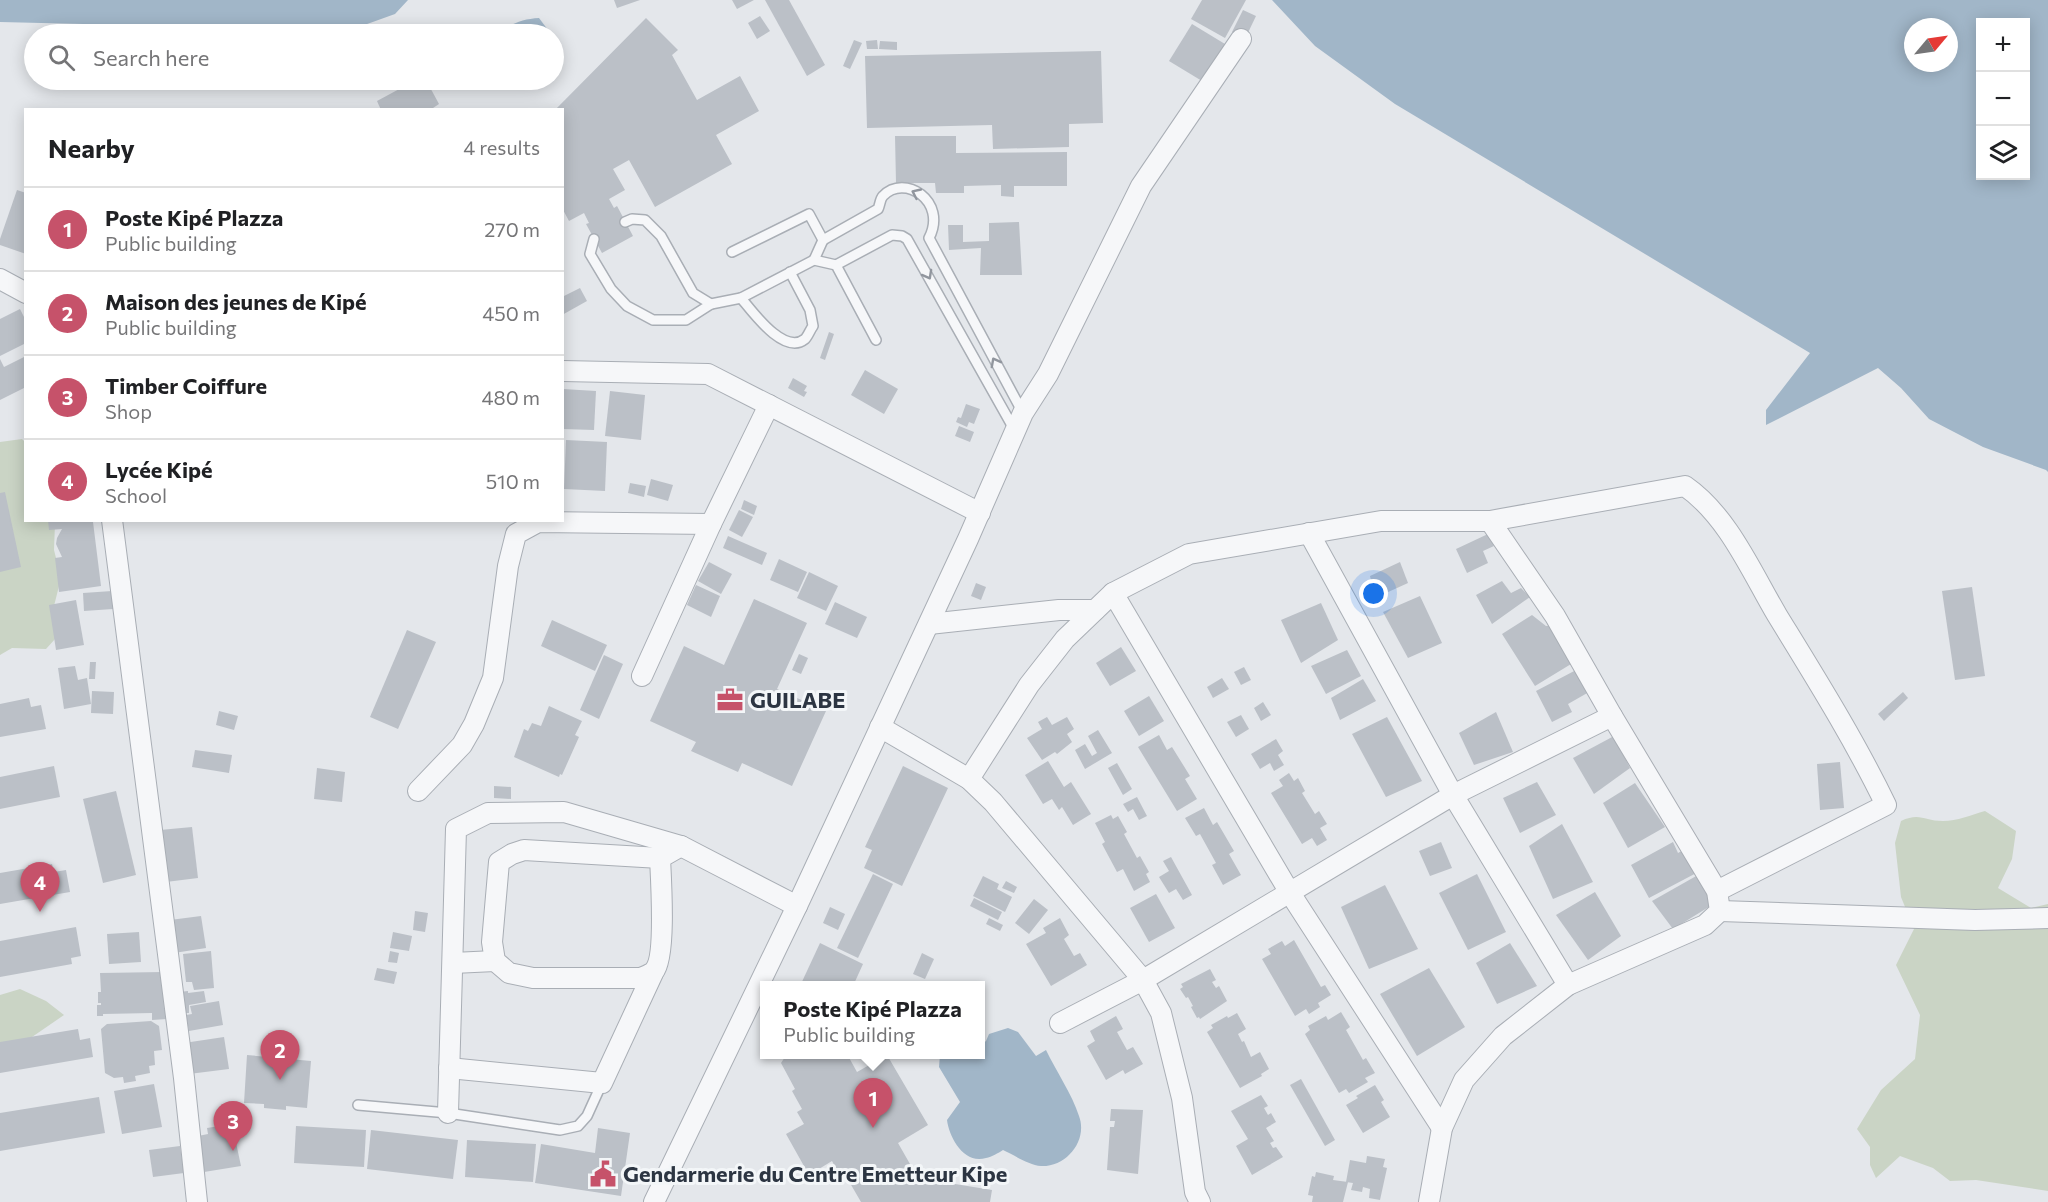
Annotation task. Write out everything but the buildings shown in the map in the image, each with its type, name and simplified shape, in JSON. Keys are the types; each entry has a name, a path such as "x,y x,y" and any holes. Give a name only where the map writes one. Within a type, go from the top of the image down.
{"street":[{"path":"761,981 980,513 1019,422 1048,374 1142,186 1241,39"},
{"path":"0,279 24,292"},
{"path":"564,371 708,374 980,513"},
{"path":"642,676 711,524 769,405"},
{"path":"969,779 1029,684 1065,639 1113,593 1189,554 1381,521 1490,521 1685,486 1702,498 1734,540 1864,760 1886,805 1717,891"},
{"path":"1490,521 1555,616 1717,891 1720,911"},
{"path":"112,522 184,1078 197,1202"},
{"path":"418,791 462,745 474,724 493,678 508,566 516,534 538,522 711,524"},
{"path":"1309,533 1453,795 1568,985"},
{"path":"1113,593 1290,893 1442,1128"},
{"path":"928,624 1059,610 1095,610"},
{"path":"1060,1023 1143,980 1453,795 1612,716"},
{"path":"880,727 969,779 993,802 1143,980 1161,1013 1164,1024 1182,1098 1195,1192 1200,1202"},
{"path":"448,1113 456,829 488,813 564,812 681,846 797,906"},
{"path":"653,972 641,978 533,978 509,973 495,960 492,942 499,862 524,850 660,858 681,846"},
{"path":"449,1068 602,1083 657,964 661,947 660,858"},
{"path":"1429,1202 1442,1128 1464,1080 1503,1036 1568,985 1705,925 1720,911 1975,920 2048,918"},
{"path":"453,963 495,960"},
{"path":"654,1202 760,983"}],"lane":[{"path":"594,239 590,254 611,290 627,306 653,320 686,320 711,304 741,298 814,260 823,240 878,209 882,197 889,192 904,189 920,194 926,199 934,214 933,231 929,238 1019,422"},
{"path":"732,252 809,214 823,240"},
{"path":"626,222 632,219 645,220 661,236 693,293 711,304"},
{"path":"814,260 836,265 892,235 907,239 1019,422"},
{"path":"836,265 876,340"},
{"path":"741,298 765,327 784,339 796,343 805,338 813,327 810,310 790,272"},
{"path":"358,1105 448,1113 560,1130 578,1126 587,1116 602,1083"}],"green space":[{"path":"22,439 24,441 24,522 54,522 54,550 61,578 53,610 55,639 46,649 12,648 0,655 0,442"},
{"path":"1985,811 2016,831 2012,859 1998,888 2031,908 2048,904 2048,1191 1976,1180 1950,1181 1933,1168 1900,1156 1876,1178 1870,1165 1870,1147 1857,1129 1881,1090 1915,1059 1920,1015 1896,965 1914,929 1901,897 1895,843 1901,821 1918,817 1948,821"},
{"path":"20,989 46,1001 64,1015 32,1037 0,1046 0,995"}],"water":[{"path":"0,0 408,0 395,14 367,24 0,22"},
{"path":"1272,0 2048,0 2048,472 1983,447 1929,419 1901,388 1878,368 1766,425 1766,410 1810,353 1395,104 1315,46"},
{"path":"539,18 544,24 513,24"},
{"path":"1008,1028 1018,1032 1036,1056 1046,1050 1076,1108 1081,1125 1078,1143 1067,1157 1059,1162 1041,1166 1022,1160 1003,1150 995,1155 978,1159 965,1154 954,1141 947,1120 960,1102 939,1067 940,1059 985,1059 985,1042 989,1034"}],"place":[{"name":"GUILABE","path":"730,700"},
{"name":"Lycée Kipé","path":"40,912"},
{"name":"Maison des jeunes de Kipé","path":"280,1080"},
{"name":"Poste Kipé Plazza","path":"873,1128"},
{"name":"Timber Coiffure","path":"233,1151"},
{"name":"Gendarmerie du Centre Emetteur Kipe","path":"603,1174"}]}
